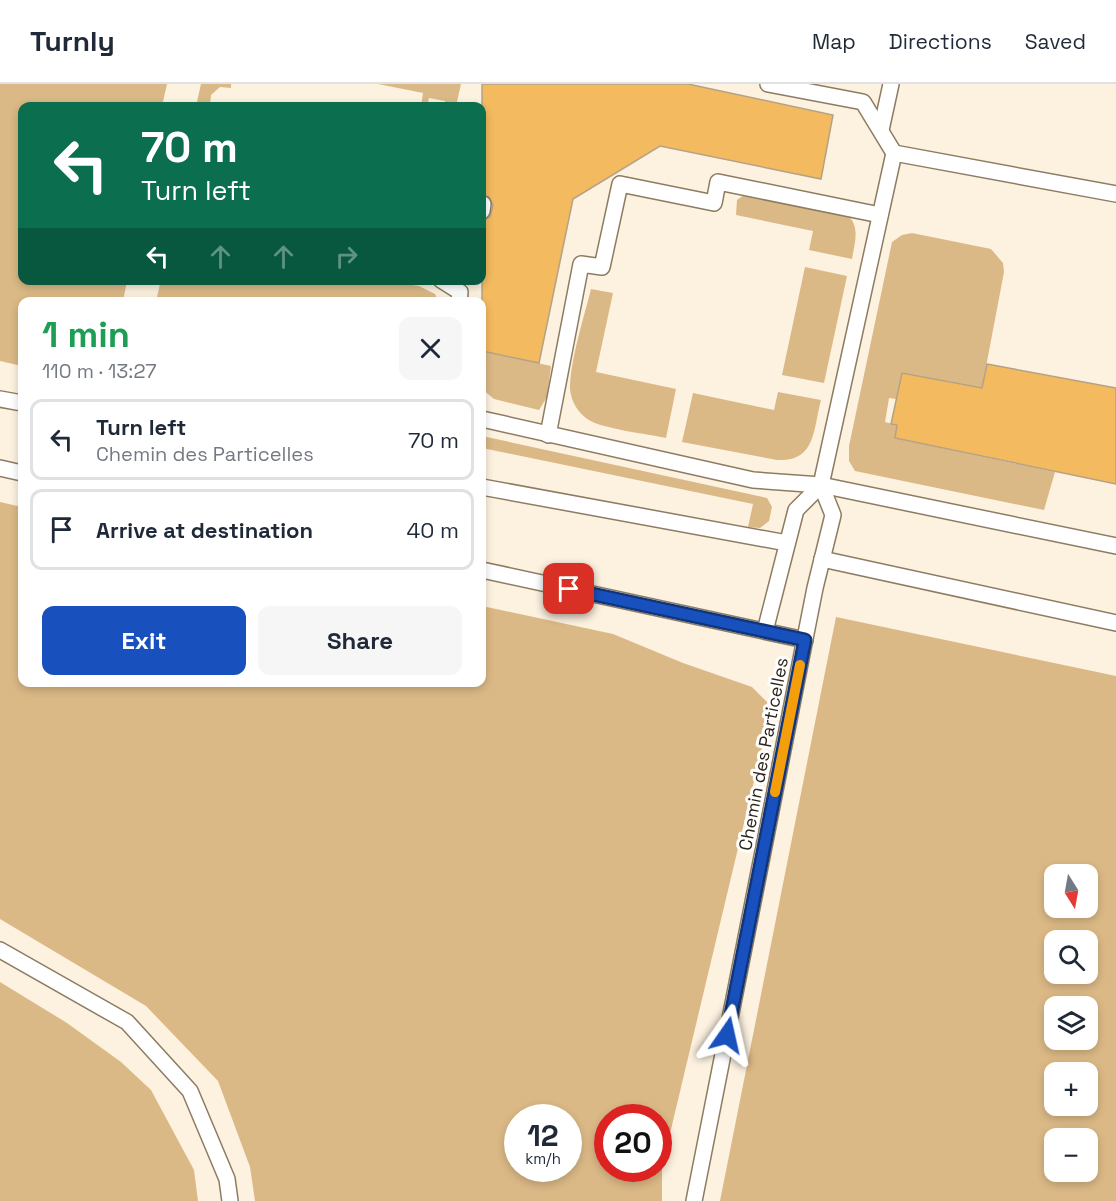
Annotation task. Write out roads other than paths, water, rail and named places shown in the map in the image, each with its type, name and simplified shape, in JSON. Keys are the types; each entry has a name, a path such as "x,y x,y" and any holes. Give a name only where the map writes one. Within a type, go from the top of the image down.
{"lane":[{"path":"765,630 796,510 821,485 894,153 863,102 768,84"},
{"path":"881,130 891,84"},
{"path":"894,153 1116,194"},
{"path":"548,435 581,264 602,267 620,184 714,203 718,182 880,215"},
{"path":"0,399 18,402"},
{"path":"486,420 753,480 821,485 1116,546"},
{"path":"0,468 18,472"},
{"path":"805,640 833,515 821,485"},
{"path":"486,488 787,543"},
{"path":"822,559 1116,623"},
{"name":"Chemin des Particelles","path":"486,571 805,640 694,1201"},
{"path":"0,950 126,1022 190,1091 227,1179 230,1201"}]}
